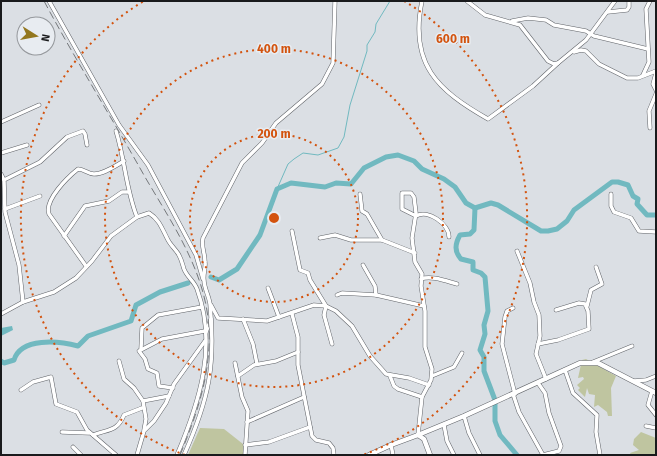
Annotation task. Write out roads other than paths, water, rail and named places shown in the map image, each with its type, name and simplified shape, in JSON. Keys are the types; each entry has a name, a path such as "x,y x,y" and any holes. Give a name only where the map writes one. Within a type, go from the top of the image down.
{"street":[{"path":"49,1 119,125 148,165 196,255 209,298 218,318 267,320 292,314 314,306 326,306 336,311 352,326 364,342 370,356 386,374 390,376 404,377 428,385"},
{"path":"204,281 206,268 202,249 203,238 240,167 276,123 322,84 330,68 333,58 332,44 335,1"},
{"path":"422,1 419,17 420,43 428,70 455,99 488,119 533,86 586,40 615,1"},
{"path":"467,1 485,15 520,25 548,61 554,64 558,63"},
{"path":"608,12 627,10 629,7 629,1"},
{"path":"644,75 649,62 646,9 650,1"},
{"path":"501,20 514,21 528,18 546,20 554,25 586,31 591,35 648,49"},
{"path":"586,40 586,51"},
{"path":"572,52 581,50 586,51 599,64 623,77 635,79 656,72 653,84 656,90"},
{"path":"650,128 649,111 656,94"},
{"path":"1,122 39,105"},
{"path":"4,180 40,162 70,135 83,131 87,145"},
{"path":"116,131 124,161 129,192 137,217"},
{"path":"1,153 27,145"},
{"path":"86,266 48,211 48,206 58,188 78,170 82,169 90,174 99,173 124,161"},
{"path":"1,174 4,180 5,209 19,265 23,302"},
{"path":"64,236 85,206 109,201 122,192 129,192"},
{"path":"418,435 422,397 432,376 432,369 425,347 424,306 421,279 422,272 416,262 413,233 416,216 414,197 411,194 402,193 402,209 416,216 420,214 437,219 448,230 449,237"},
{"path":"360,194 362,211 367,214 382,240"},
{"path":"611,194 610,206 614,212 631,218 639,231 656,232"},
{"path":"5,209 40,196"},
{"path":"1,314 23,302 59,289 76,278 92,261 107,239 137,217 149,214 161,223 168,241 179,255 186,273 194,283 202,307 205,335 206,363 201,390 192,419 177,455"},
{"path":"292,231 300,270 308,273 310,280 326,306 324,315 332,344"},
{"path":"320,238 335,235 351,240 382,240 415,252"},
{"path":"516,251 530,283 534,302 539,315 540,336 536,356 546,379"},
{"path":"363,265 375,286 376,295"},
{"path":"538,344 555,341 587,330 590,326 587,307 591,290 602,284 596,267"},
{"path":"421,279 432,278 457,284"},
{"path":"268,288 279,317"},
{"path":"337,295 342,293 376,295 424,306"},
{"path":"184,455 202,412 210,382 213,357 209,298"},
{"path":"556,310 581,303 585,304 587,307"},
{"path":"173,388 162,388 159,385 157,374 148,369 145,359 139,353 142,349 142,328 158,315 202,307"},
{"path":"513,308 507,312 505,317 502,347 514,386 514,394 519,412 543,455 559,451 560,446 549,413 545,393 538,383"},
{"path":"292,314 298,337 298,352 310,427 315,439 332,445 334,455"},
{"path":"144,431 154,421 170,396 173,388 201,348 211,317"},
{"path":"243,319 253,344 258,364"},
{"path":"142,349 153,345 162,339 205,335"},
{"path":"369,455 391,444 444,425 580,363 594,362 632,346"},
{"path":"238,376 258,364 276,361 298,352"},
{"path":"432,376 454,367 462,353"},
{"path":"119,361 124,379 134,388 143,401 142,408 146,419 137,455"},
{"path":"594,362 654,392 648,405 656,415"},
{"path":"236,363 242,397 248,411 245,455"},
{"path":"565,370 573,393 597,416 596,432 600,455"},
{"path":"390,376 394,386 422,397"},
{"path":"633,382 646,380 656,376"},
{"path":"21,390 33,382 51,377 56,404 77,412 86,428 116,455"},
{"path":"143,401 170,396"},
{"path":"247,422 304,396"},
{"path":"62,432 92,434 110,432 121,423 124,415 142,408"},
{"path":"464,416 469,433 480,455"},
{"path":"444,425 447,441 454,455"},
{"path":"646,426 656,428"},
{"path":"245,445 269,442 310,427"},
{"path":"418,435 424,439 430,455"},
{"path":"391,444 393,455"},
{"path":"74,446 81,455"}],"water":[{"path":"12,326 13,330 1,336 1,328"}],"waterway":[{"path":"277,189 288,164 294,159 303,153 318,155 338,148 344,137 350,105 367,51 367,45 375,32 376,24 390,1"},
{"path":"211,277 219,280 237,269 260,235 277,189 291,183 325,187 336,183 351,184 364,168 386,157 398,155 414,161 422,169 444,179 455,187 466,203 475,208 491,203 498,205 541,231 557,229 567,221 574,210 612,182 628,185 633,196 638,199 637,204 647,215 656,215"},
{"path":"475,208 474,230 470,234 460,235 456,244 456,250 461,259 473,262 473,270 481,273 485,277 488,311 484,325 485,334 480,350 484,357 484,371 495,400"},
{"path":"1,361 4,363 14,360 24,347 42,342 78,346 88,336 131,321 136,305 160,292 188,283"},
{"path":"495,404 495,421 500,435 517,455"}],"railway":[{"path":"44,1 177,231 195,269 202,288 207,308 209,329 208,362 202,394 180,455"}]}
